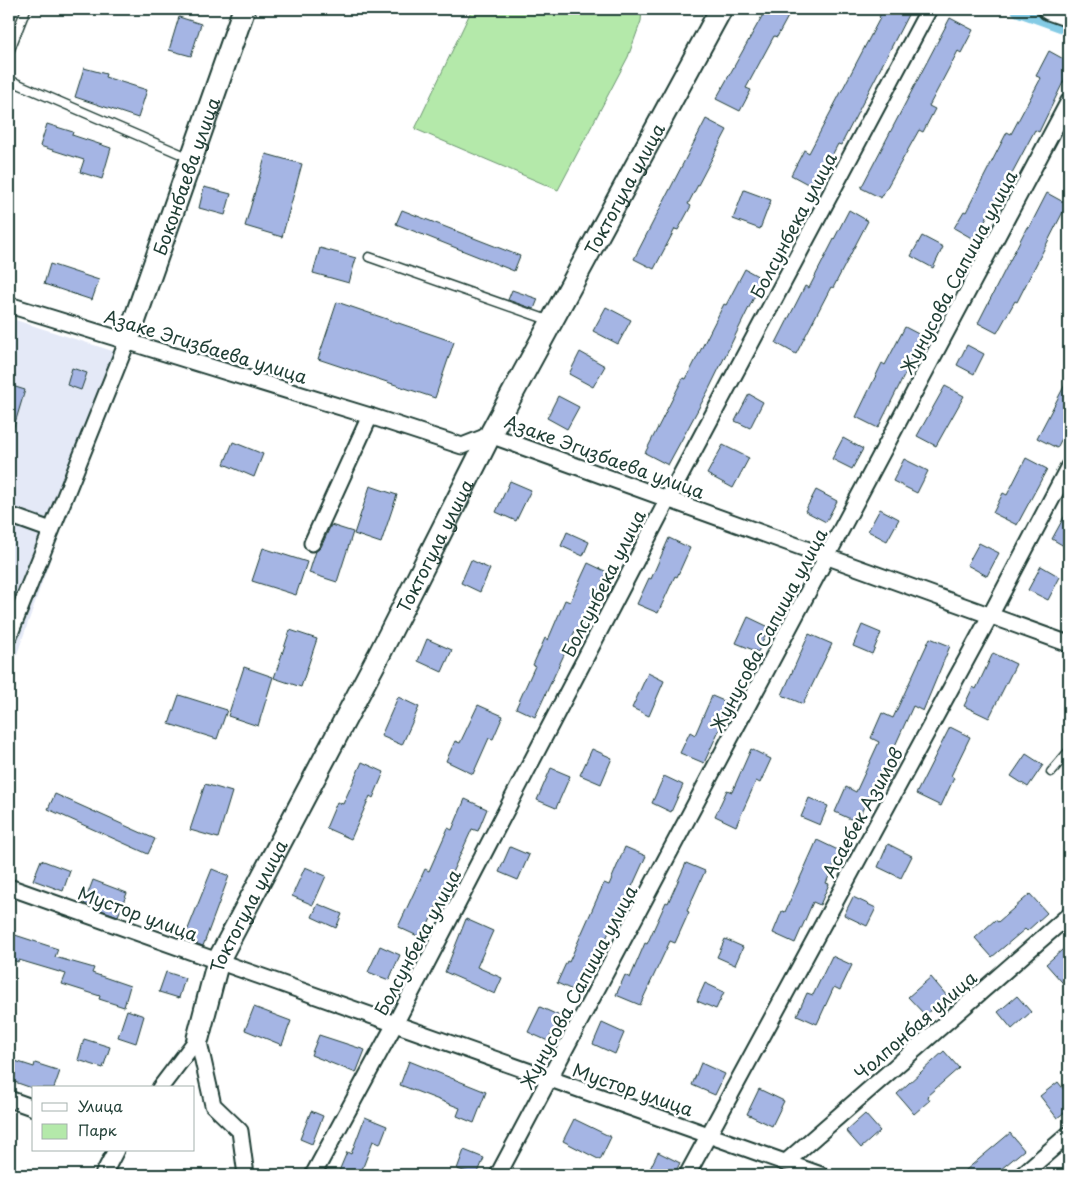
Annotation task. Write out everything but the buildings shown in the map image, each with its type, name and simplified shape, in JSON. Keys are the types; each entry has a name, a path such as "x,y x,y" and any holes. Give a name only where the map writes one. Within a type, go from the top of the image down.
{"street":[{"name":"Боконбаева улица","path":"127,342 244,9"},
{"name":"Токтогула улица","path":"162,1086 198,1038 218,961 380,653 490,434 553,322 721,9"},
{"name":"Болсунбека улица","path":"313,1175 395,1024 668,499 929,9"},
{"path":"1048,9 1069,16"},
{"name":"Жунусова Сапиша улица","path":"498,1175 1069,101"},
{"name":"Азаке Эгизбаева улица","path":"9,305 462,446 490,434 1069,644"},
{"path":"9,636 127,342"},
{"path":"312,543 370,416"},
{"name":"Асаебек Азимов","path":"687,1175 990,616 1069,466"},
{"path":"9,515 51,530"},
{"name":"Мустор улица","path":"9,887 821,1175"},
{"name":"Чолпонбая улица","path":"785,1163 1069,915"},
{"path":"198,1038 213,1105 240,1130 246,1175"},
{"path":"9,1099 32,1107"},
{"path":"1022,1175 1069,1134"},
{"path":"103,1175 115,1152"}],"lane":[{"path":"9,52 26,9"},
{"path":"9,80 192,159"},
{"path":"369,257 553,322"},
{"path":"1051,772 1069,751"}],"shaded area":[{"path":"9,318 122,354 9,677"}],"green space":[{"path":"472,9 642,9 641,21 628,57 558,190 415,129"}],"waterway":[{"path":"1019,9 1069,27"}]}
